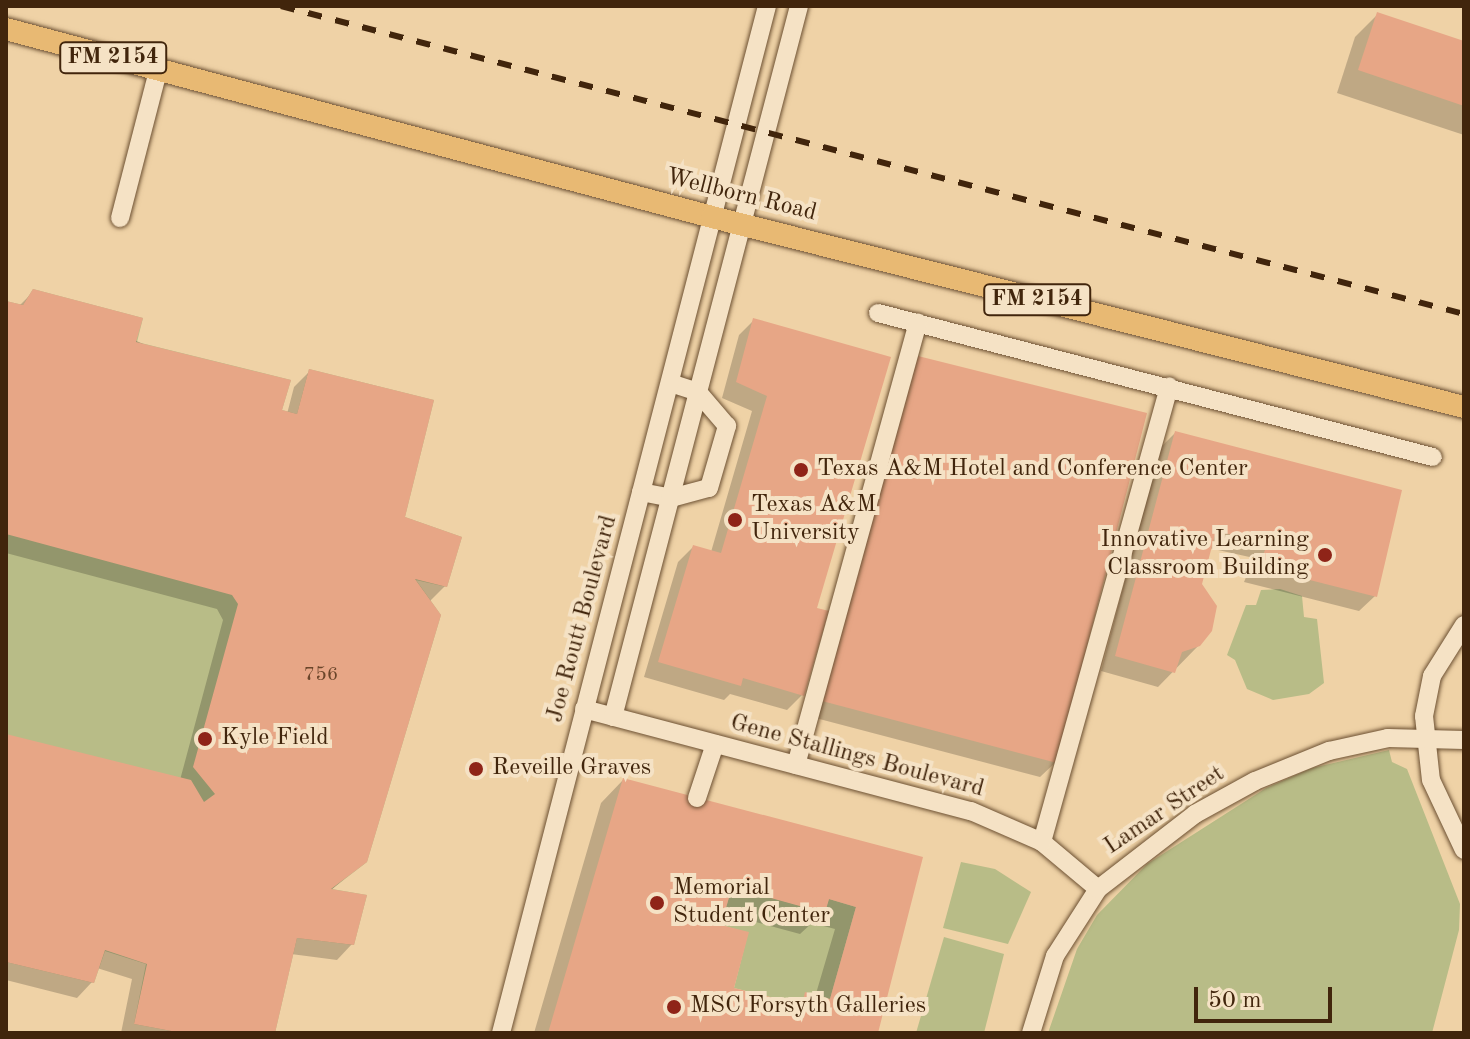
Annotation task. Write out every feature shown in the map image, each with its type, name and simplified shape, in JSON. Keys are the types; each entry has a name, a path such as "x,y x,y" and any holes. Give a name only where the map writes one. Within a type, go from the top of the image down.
{"main road":[{"name":"Wellborn Road","path":"6,29 712,217 1464,407"}],"street":[{"name":"Joe Routt Boulevard","path":"501,1033 767,6"},
{"path":"613,717 799,6"},
{"path":"120,218 158,71"},
{"path":"878,313 1169,386 1433,457"},
{"path":"796,765 918,322"},
{"path":"641,492 671,498 709,488 727,426 698,392 670,383"},
{"path":"1042,842 1169,386"},
{"path":"1464,625 1432,676 1424,702 1431,780 1464,850"},
{"name":"Gene Stallings Boulevard","path":"584,709 971,811 1042,842 1098,889"},
{"name":"Lamar Street","path":"1031,1033 1055,956 1098,889 1195,814 1255,781 1329,751 1388,738 1464,740"},
{"path":"697,798 715,744"}],"green space":[{"name":"Kyle Field","path":"33,289 143,318 137,342 291,380 282,410 297,414 309,369 434,400 405,517 462,537 447,587 416,580 441,615 367,862 332,889 367,895 354,945 297,938 275,1033 182,1033 134,1024 146,964 105,951 94,983 6,962 6,301 23,305"},
{"path":"1280,589 1302,596 1304,617 1317,619 1324,683 1309,694 1273,700 1247,689 1235,660 1227,655 1246,605 1256,605 1261,590"},
{"path":"1389,750 1392,762 1407,769 1460,904 1459,930 1432,1033 1048,1033 1077,949 1097,915 1147,864 1266,788 1312,768"},
{"path":"961,862 995,869 1031,892 1008,944 943,928"},
{"path":"732,887 824,912 829,899 856,907 830,999 806,993 802,1005 734,988 748,933 721,925"},
{"path":"944,937 1004,954 984,1033 916,1033"}],"building":[{"path":"1377,12 1464,41 1464,106 1358,70"},
{"name":"Kyle Field","path":"33,289 143,318 136,342 291,380 282,410 297,414 309,369 434,400 405,517 462,537 447,587 415,579 441,615 367,862 331,889 367,895 354,945 297,938 275,1033 182,1033 134,1024 147,964 105,950 94,983 6,962 6,734 191,780 204,802 215,794 193,767 238,604 232,595 6,534 6,301 23,305"},
{"name":"Texas A&M Hotel and Conference Center","path":"753,318 891,357 817,608 829,611 804,696 743,678 741,686 658,662 693,545 721,553 767,396 736,382"},
{"path":"914,355 1147,413 1057,763 822,701"},
{"name":"Innovative Learning Classroom Building","path":"1175,431 1402,490 1377,597 1258,567 1268,543 1216,531 1202,584 1217,606 1212,631 1200,646 1182,652 1175,673 1115,656"},
{"name":"Memorial Student Center","path":"623,778 923,857 878,1033 548,1033","holes":["732,887 825,913 829,899 856,907 830,999 805,992 802,1005 734,988 749,932 721,925"]}],"railway":[{"path":"281,6 1464,314"}],"place":[{"name":"Texas A&M Hotel and Conference Center","path":"801,470"},
{"name":"Texas A&M University","path":"735,520"},
{"name":"Innovative Learning Classroom Building","path":"1325,555"},
{"name":"Kyle Field","path":"205,739"},
{"name":"Reveille Graves","path":"476,769"},
{"name":"Memorial Student Center","path":"657,903"},
{"name":"MSC Forsyth Galleries","path":"674,1007"}]}
